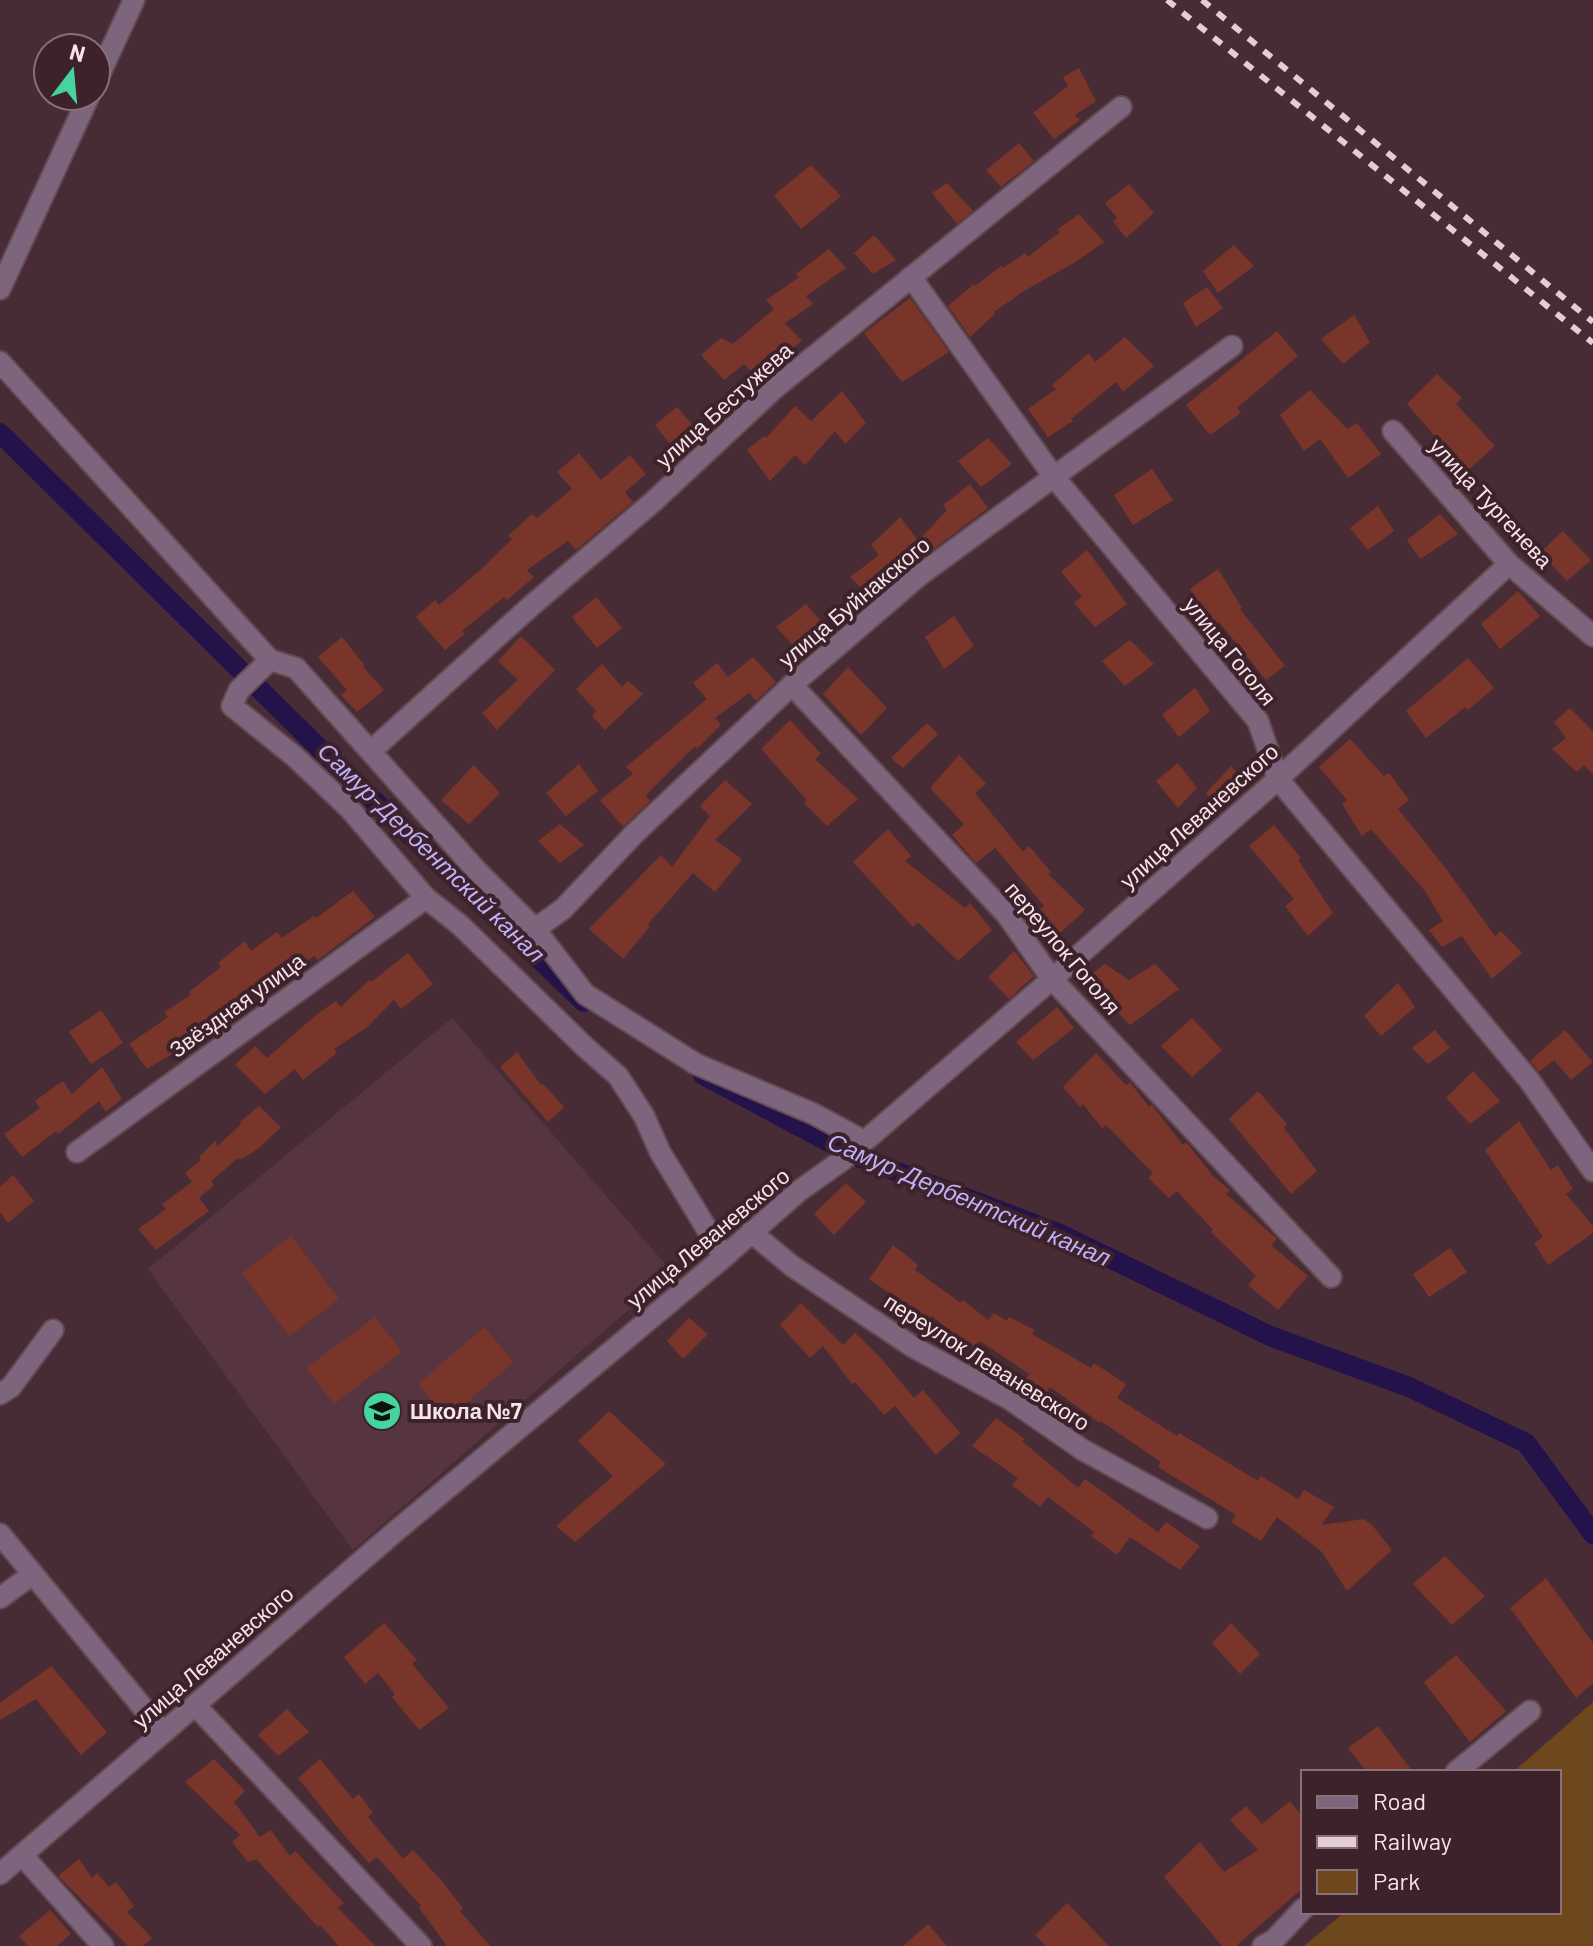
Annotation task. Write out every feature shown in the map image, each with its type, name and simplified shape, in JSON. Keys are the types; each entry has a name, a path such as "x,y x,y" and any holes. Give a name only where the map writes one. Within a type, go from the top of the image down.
{"street":[{"path":"112,47 134,0"},
{"name":"улица Бестужева","path":"371,751 531,606 654,501 775,388 1121,107"},
{"path":"0,289 82,112"},
{"name":"улица Гоголя","path":"911,277 1054,477 1258,721 1278,779 1529,1080 1593,1171"},
{"name":"улица Буйнакского","path":"535,929 563,909 635,833 792,685 920,575 1232,346"},
{"path":"0,362 266,665 296,668 478,872 535,929 585,994 696,1064 814,1114 855,1149"},
{"name":"улица Тургенева","path":"1393,431 1509,564 1593,636"},
{"name":"улица Леваневского","path":"0,1874 408,1520 799,1191 855,1149 1052,979 1278,779 1509,564"},
{"path":"266,665 239,690 232,706 294,756 349,808 426,898 460,925 516,982 618,1076 724,1257"},
{"name":"переулок Гоголя","path":"792,685 1007,915 1052,979 1331,1277"},
{"name":"Звёздная улица","path":"77,1152 426,898"},
{"name":"переулок Леваневского","path":"751,1232 792,1266 913,1347 1011,1400 1083,1450 1207,1518"},
{"path":"0,1394 11,1387 53,1330"},
{"path":"0,1534 163,1732"},
{"path":"0,1598 33,1574"},
{"path":"195,1705 421,1946"},
{"path":"1458,1770 1530,1711"},
{"path":"22,1855 103,1946"},
{"path":"1263,1946 1274,1940 1301,1911"}],"shaded area":[{"name":"Школа №7","path":"452,1018 672,1272 353,1550 148,1269"}],"green space":[{"path":"1593,1702 1593,1946 1304,1946 1343,1914 1561,1914 1561,1770 1515,1770"}],"building":[{"path":"1079,68 1096,101 1075,115 1080,120 1054,139 1033,113 1068,86 1063,77"},
{"path":"1019,143 1034,161 1001,187 986,170"},
{"path":"811,165 841,196 801,229 774,195"},
{"path":"947,183 973,211 957,224 932,193"},
{"path":"1129,184 1154,213 1126,238 1113,221 1117,218 1105,203"},
{"path":"1079,214 1104,242 994,312 970,337 948,306 1001,266 1003,268 1025,253 1028,257"},
{"path":"874,235 896,260 873,274 854,253"},
{"path":"1234,245 1254,266 1218,293 1203,271"},
{"path":"829,249 846,268 806,296 813,304 785,323 802,341 757,377 744,364 724,380 701,355 721,338 733,344 774,309 766,300 799,277 796,274"},
{"path":"1207,287 1223,308 1196,327 1183,303"},
{"path":"910,298 949,352 902,382 864,333"},
{"path":"1354,315 1370,342 1343,364 1321,339"},
{"path":"1277,331 1298,356 1237,408 1241,413 1210,435 1186,405"},
{"path":"1125,337 1154,366 1123,392 1116,382 1071,419 1073,421 1048,437 1028,409 1056,389 1052,385 1089,353 1095,362"},
{"path":"1437,374 1462,398 1456,404 1495,446 1466,472 1407,404"},
{"path":"1310,390 1347,429 1357,423 1381,454 1348,478 1320,439 1304,451 1280,415"},
{"path":"842,391 866,423 845,444 835,431 805,465 795,455 770,481 747,450 764,436 766,438 795,406 811,421"},
{"path":"677,407 703,437 680,457 655,425"},
{"path":"988,438 1012,464 981,487 958,461"},
{"path":"579,453 601,480 630,455 646,474 625,492 633,502 576,550 568,541 527,570 534,577 462,631 465,634 445,650 416,617 435,600 439,605 479,571 512,539 508,536 532,514 537,518 572,489 557,472"},
{"path":"1152,469 1173,500 1133,525 1114,495"},
{"path":"970,484 988,508 931,551 922,537 947,510 943,505"},
{"path":"1378,506 1394,531 1368,550 1350,528"},
{"path":"1440,514 1458,534 1420,559 1407,540"},
{"path":"900,517 924,548 888,574 893,581 872,599 850,577 879,555 871,545"},
{"path":"1563,531 1591,560 1567,581 1540,553"},
{"path":"1087,550 1127,604 1095,627 1074,603 1082,597 1061,572"},
{"path":"1218,569 1240,609 1285,666 1266,680 1219,622 1215,625 1190,589"},
{"path":"1518,591 1540,616 1500,649 1481,624"},
{"path":"596,597 622,628 597,648 572,617"},
{"path":"806,604 831,633 802,654 776,627"},
{"path":"954,616 974,646 944,669 925,637"},
{"path":"521,636 555,670 497,730 482,713 518,680 498,661"},
{"path":"342,637 384,690 357,712 341,695 347,690 318,657"},
{"path":"1130,640 1154,664 1125,686 1102,661"},
{"path":"753,657 776,682 756,701 749,693 715,718 721,725 646,795 650,801 623,827 600,800 633,774 626,767 707,699 693,683 717,663 728,677"},
{"path":"1468,658 1494,688 1426,738 1406,711"},
{"path":"602,664 622,687 628,681 643,694 605,730 592,716 596,711 576,689"},
{"path":"848,667 887,708 861,735 823,694"},
{"path":"1195,688 1210,711 1179,737 1162,715"},
{"path":"1570,708 1593,731 1593,774 1584,765 1577,772 1552,749 1566,738 1554,722"},
{"path":"790,720 821,754 815,759 858,799 827,826 804,803 807,800 761,749"},
{"path":"927,723 938,734 903,768 891,758"},
{"path":"1350,739 1384,776 1389,773 1409,800 1398,809 1495,936 1501,931 1522,953 1492,979 1462,936 1442,947 1429,930 1443,921 1425,891 1371,829 1362,836 1342,804 1347,800 1319,767"},
{"path":"959,755 986,784 975,793 1023,852 1029,846 1051,872 1048,874 1085,910 1057,936 1035,914 1044,906 995,848 976,863 952,835 964,824 930,788"},
{"path":"1178,763 1197,788 1178,808 1156,781"},
{"path":"579,764 598,791 566,816 546,793"},
{"path":"474,765 500,793 469,824 441,800"},
{"path":"1231,766 1248,786 1221,812 1206,793"},
{"path":"725,780 752,804 715,840 742,859 715,892 693,873 648,924 650,926 623,959 589,929 661,855 672,867 710,816 700,806"},
{"path":"560,824 584,845 560,863 538,841"},
{"path":"1274,825 1301,858 1298,860 1333,913 1308,936 1285,906 1294,899 1249,846"},
{"path":"888,829 911,856 905,861 965,908 970,903 992,930 958,961 918,922 913,927 853,862"},
{"path":"353,891 375,917 318,960 314,956 280,979 274,970 206,1021 212,1028 177,1047 179,1050 147,1069 129,1044 168,1017 164,1012 191,995 189,992 221,967 218,963 245,941 251,951 277,932 282,938"},
{"path":"1014,951 1034,976 1009,999 988,977"},
{"path":"408,953 433,984 401,1009 394,1000 366,1028 334,1049 337,1053 303,1080 295,1069 265,1094 235,1065 255,1046 267,1058 317,1014 336,1001 341,1007 369,980 371,982"},
{"path":"1105,964 1129,980 1155,964 1179,989 1130,1025 1085,979"},
{"path":"1398,983 1415,1007 1381,1036 1364,1016"},
{"path":"1057,1007 1074,1028 1033,1060 1016,1042"},
{"path":"101,1010 123,1043 91,1064 69,1032"},
{"path":"1192,1018 1222,1050 1192,1077 1161,1046"},
{"path":"1435,1030 1450,1048 1428,1064 1412,1048"},
{"path":"1565,1030 1593,1062 1571,1080 1554,1060 1539,1072 1530,1061"},
{"path":"517,1052 541,1085 564,1107 548,1122 500,1067"},
{"path":"1096,1053 1126,1085 1130,1082 1149,1107 1152,1105 1183,1145 1186,1142 1213,1176 1230,1190 1226,1194 1277,1239 1271,1245 1308,1276 1278,1310 1248,1285 1256,1276 1211,1232 1213,1230 1177,1191 1169,1198 1148,1178 1153,1173 1106,1125 1102,1128 1083,1104 1080,1107 1063,1087"},
{"path":"102,1067 122,1099 106,1112 99,1101 58,1134 56,1131 22,1157 4,1134 40,1108 35,1101 63,1081 72,1094"},
{"path":"1473,1071 1500,1101 1470,1124 1446,1098"},
{"path":"1258,1091 1287,1124 1284,1128 1317,1171 1291,1194 1229,1119"},
{"path":"259,1106 281,1127 258,1149 238,1158 211,1181 214,1185 199,1198 209,1211 156,1250 138,1229 166,1209 162,1204 192,1182 185,1173 201,1160 199,1157 215,1141 218,1146"},
{"path":"1519,1121 1551,1170 1558,1165 1573,1189 1566,1194 1593,1226 1593,1233 1548,1265 1534,1243 1543,1237 1485,1150"},
{"path":"13,1175 34,1201 8,1223 0,1212 0,1187"},
{"path":"846,1183 866,1202 834,1235 814,1214"},
{"path":"291,1236 339,1299 289,1336 242,1273"},
{"path":"893,1245 918,1265 915,1270 988,1320 994,1313 1007,1321 1009,1317 1035,1330 1032,1334 1091,1368 1094,1363 1126,1384 1117,1398 1177,1436 1179,1433 1258,1481 1261,1476 1298,1499 1304,1490 1334,1507 1321,1525 1364,1519 1392,1550 1347,1591 1322,1552 1277,1517 1261,1541 1231,1522 1236,1515 1158,1467 1161,1462 1101,1421 1050,1387 1045,1395 1024,1382 1029,1374 980,1341 975,1351 932,1316 926,1324 869,1279"},
{"path":"1450,1248 1467,1272 1429,1297 1413,1274"},
{"path":"801,1303 843,1345 855,1333 881,1358 914,1398 923,1390 960,1433 936,1455 895,1406 884,1415 855,1382 852,1384 823,1346 810,1358 780,1325"},
{"path":"375,1317 402,1352 334,1404 306,1368"},
{"path":"689,1318 708,1334 683,1359 667,1341"},
{"path":"484,1327 514,1362 447,1419 418,1384"},
{"path":"609,1411 666,1464 575,1542 556,1526 613,1476 578,1441"},
{"path":"996,1418 1025,1439 1022,1441 1078,1488 1085,1479 1158,1532 1166,1522 1200,1546 1180,1570 1130,1537 1117,1555 1091,1536 1094,1532 1048,1497 1040,1507 1012,1485 1018,1478 972,1446"},
{"path":"1445,1556 1485,1596 1452,1625 1413,1584"},
{"path":"1546,1578 1593,1643 1593,1683 1576,1698 1510,1608"},
{"path":"384,1623 417,1660 412,1664 449,1708 419,1730 392,1697 395,1694 378,1673 365,1684 344,1657"},
{"path":"1231,1623 1260,1654 1240,1674 1212,1643"},
{"path":"1456,1655 1506,1711 1470,1742 1424,1682"},
{"path":"51,1666 107,1732 81,1755 36,1699 0,1720 0,1703"},
{"path":"287,1709 309,1732 278,1756 258,1735"},
{"path":"1378,1726 1411,1770 1365,1770 1348,1748"},
{"path":"214,1759 245,1791 234,1802 260,1837 271,1830 290,1856 295,1851 344,1903 338,1908 375,1946 339,1946 256,1859 248,1862 232,1842 240,1835 185,1782"},
{"path":"320,1759 353,1799 359,1794 373,1813 368,1817 403,1859 413,1850 442,1881 463,1909 460,1911 490,1946 447,1946 419,1908 421,1906 377,1857 369,1863 298,1778"},
{"path":"1290,1801 1301,1815 1301,1890 1236,1946 1222,1946 1164,1877 1200,1842 1224,1872 1258,1850 1230,1820 1246,1806 1262,1824"},
{"path":"79,1859 92,1878 97,1873 109,1887 116,1882 134,1906 127,1912 152,1938 143,1946 128,1946 58,1876"},
{"path":"1067,1903 1109,1946 1046,1946 1035,1935"},
{"path":"50,1910 71,1934 57,1946 28,1946 19,1936"},
{"path":"928,1924 947,1946 903,1946"}],"waterway":[{"name":"Самур-Дербентский канал","path":"0,433 312,741 584,1002"},
{"name":"Самур-Дербентский канал","path":"703,1075 853,1155 1058,1233 1270,1336 1409,1387 1526,1443 1593,1534"}],"railway":[{"path":"1167,0 1593,343"},
{"path":"1202,0 1593,322"}],"place":[{"name":"Школа №7","path":"382,1411"}]}
